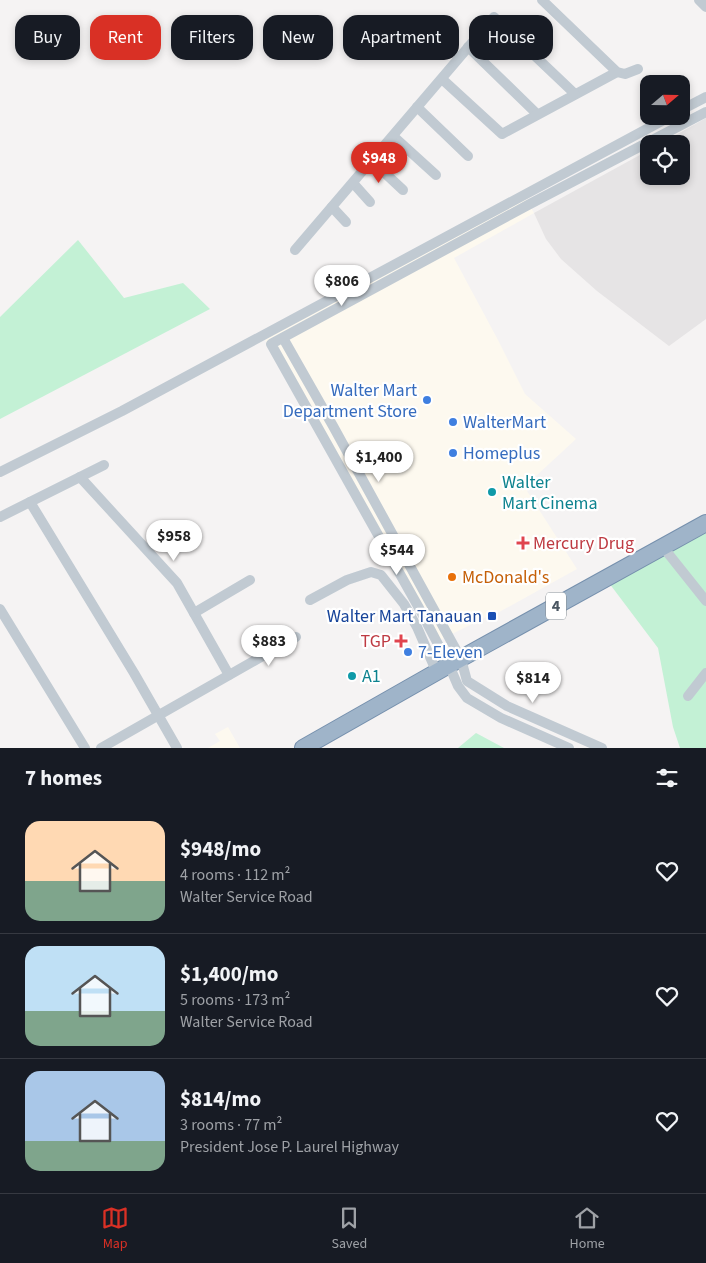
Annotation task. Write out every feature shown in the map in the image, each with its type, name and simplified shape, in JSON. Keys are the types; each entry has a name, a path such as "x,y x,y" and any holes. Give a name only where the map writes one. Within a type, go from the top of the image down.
{"highway":[{"name":"4","path":"303,748 706,523"}],"street":[{"path":"542,0 617,72 625,74 638,69"},
{"path":"699,0 706,7"},
{"path":"295,250 494,17 575,94"},
{"path":"468,47 537,114"},
{"path":"442,78 502,134 617,72"},
{"path":"690,105 706,97"},
{"path":"417,107 468,156"},
{"path":"569,748 501,718 467,698 458,686 349,482 271,344 528,205 706,112"},
{"path":"0,472 122,411 653,125"},
{"path":"393,136 436,175"},
{"path":"372,161 403,190"},
{"path":"353,183 370,202"},
{"path":"332,208 346,222"},
{"path":"283,338 450,641 449,666"},
{"path":"0,517 104,465"},
{"path":"80,477 177,583 229,675"},
{"path":"30,502 134,673 177,748"},
{"path":"663,547 706,601"},
{"path":"310,600 347,580 370,572 381,575 404,604 417,627 449,666 467,681 507,706 602,748"},
{"path":"194,614 250,580"},
{"path":"0,609 85,748"},
{"path":"100,748 296,637"},
{"path":"688,696 706,673"}],"shaded area":[{"path":"706,118 706,319 669,346 597,291 561,259 546,239 534,213 640,155 640,185 690,185 690,135 676,135"},
{"name":"WalterMart","path":"525,197 534,213 454,258 525,394 576,439 536,476 527,491 577,569 492,616 486,617 434,643 261,333"},
{"path":"228,727 240,748 208,748 220,741 215,734"}],"green space":[{"path":"78,240 124,298 183,283 210,309 0,419 0,317"},
{"path":"706,522 706,748 680,748 673,727 658,648 606,579"},
{"path":"476,733 504,748 458,748"}],"place":[{"name":"Walter Mart Department Store","path":"427,400"},
{"name":"WalterMart","path":"453,422"},
{"name":"Homeplus","path":"453,453"},
{"name":"Walter Mart Cinema","path":"492,492"},
{"name":"Mercury Drug","path":"523,543"},
{"name":"McDonald's","path":"452,577"},
{"name":"Walter Mart Tanauan","path":"492,616"},
{"name":"TGP","path":"401,641"},
{"name":"7-Eleven","path":"408,652"},
{"name":"A1","path":"352,676"}]}
